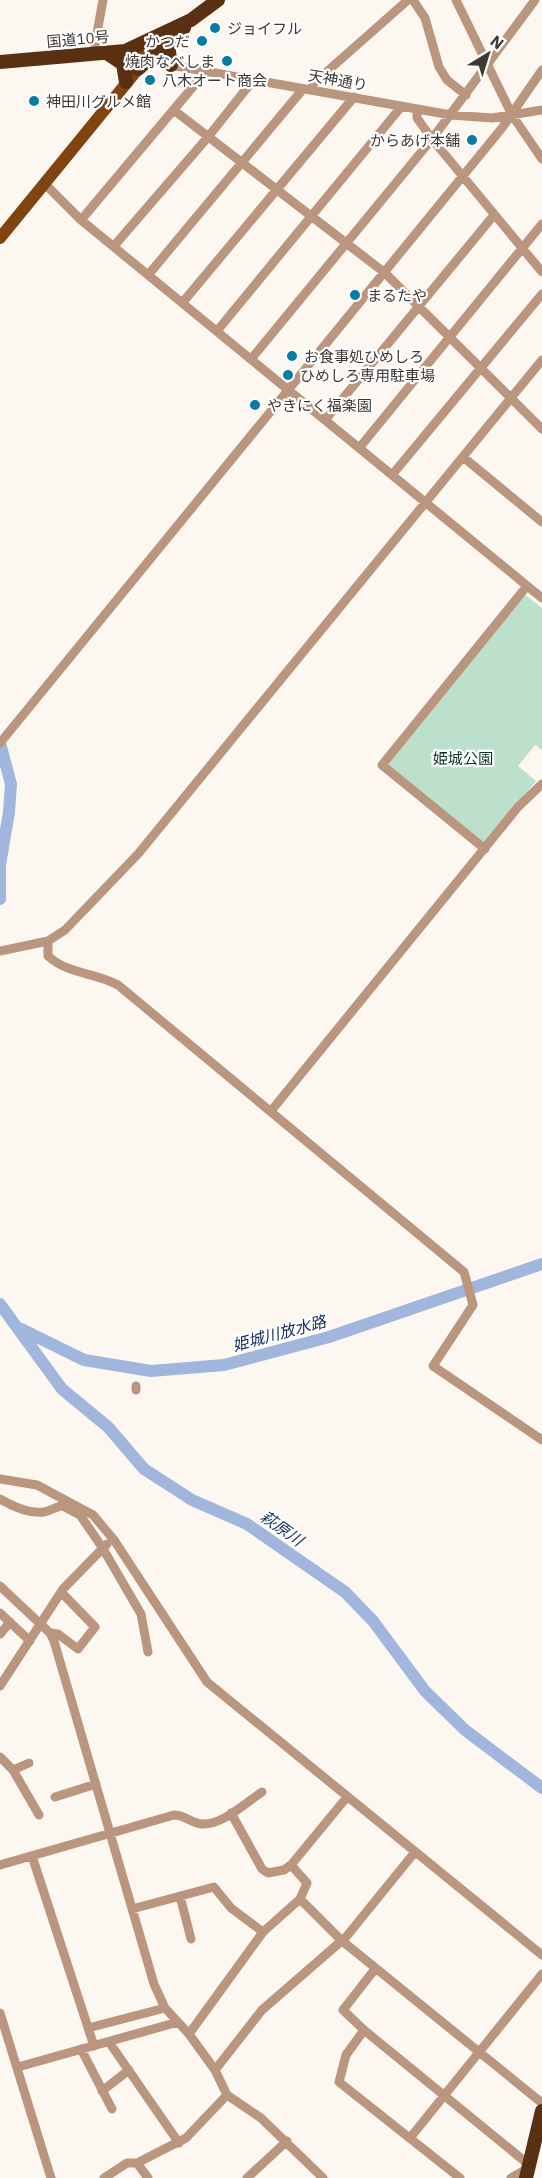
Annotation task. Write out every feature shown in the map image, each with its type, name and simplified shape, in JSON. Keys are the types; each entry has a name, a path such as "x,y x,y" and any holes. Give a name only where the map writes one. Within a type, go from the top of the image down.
{"highway":[{"name":"国道10号","path":"0,62 108,54 136,46 191,20 202,5 218,0"},
{"path":"143,65 168,45 191,20"},
{"path":"168,45 171,65"},
{"path":"108,54 123,64 126,82"},
{"path":"527,2170 542,2111"}],"main road":[{"path":"0,238 126,82 143,65 136,46"}],"street":[{"path":"93,55 104,0"},
{"path":"149,274 307,89 408,0"},
{"path":"413,0 425,18 439,67 447,80 466,94"},
{"path":"456,0 512,115 542,159"},
{"path":"252,358 451,115 535,0"},
{"name":"天神通り","path":"143,65 171,65 207,70 451,115 492,118 542,110"},
{"path":"81,220 175,111 207,70"},
{"path":"0,743 385,273 512,115 542,70"},
{"path":"114,246 208,137 254,79"},
{"path":"183,302 354,97"},
{"path":"218,330 401,106"},
{"path":"417,110 417,118 432,139 542,273"},
{"path":"175,111 385,273 542,429"},
{"path":"44,183 81,220 218,330 542,598"},
{"path":"326,419 495,215"},
{"path":"360,447 542,224"},
{"path":"392,475 542,294"},
{"path":"0,951 46,941 65,930 138,854 542,360"},
{"path":"463,457 542,522"},
{"path":"485,849 382,765 527,586"},
{"path":"271,1111 518,807 542,784"},
{"path":"46,941 48,956 60,967 106,978 118,985 464,1272 473,1305 433,1366 542,1440"},
{"path":"0,1479 37,1485 93,1515 114,1540 207,1682 542,1956"},
{"path":"0,1499 12,1506 34,1512 46,1512 59,1505 80,1515 102,1547 141,1614 148,1652"},
{"path":"1,1683 41,1626 61,1592 102,1547 114,1540"},
{"path":"0,1586 50,1633 59,1654 154,1984 165,2008 189,2034 215,2070 227,2095 261,2118 323,2178"},
{"path":"50,1633 58,1634 78,1649 95,1627 61,1592"},
{"path":"11,1598 0,1612 30,1641"},
{"path":"0,1634 10,1622"},
{"path":"0,1757 13,1770 39,1815"},
{"path":"13,1770 29,1763"},
{"path":"55,1797 96,1784"},
{"path":"0,1865 174,1815 182,1815 203,1824 218,1822 262,1792"},
{"path":"231,1813 262,1869 268,1873 284,1870 291,1865 347,1797"},
{"path":"215,2070 262,2010 341,1940 415,1852"},
{"path":"32,1856 94,2046"},
{"path":"189,2034 263,1932 300,1899 307,1884 291,1865"},
{"path":"132,1909 214,1887 231,1908 263,1932"},
{"path":"180,1896 191,1939"},
{"path":"300,1899 341,1940 375,1969 542,2103"},
{"path":"375,1969 343,2010 364,2030 443,2094 527,2170 511,2178"},
{"path":"410,2138 443,2094 542,1974"},
{"path":"88,2028 165,2008"},
{"path":"0,2013 51,2178"},
{"path":"18,2067 178,2022"},
{"path":"364,2030 346,2055 339,2082 460,2178"},
{"path":"109,2042 179,2143"},
{"path":"81,2049 112,2109"},
{"path":"102,2091 129,2070"},
{"path":"104,2178 127,2163 137,2163 179,2143 227,2095"},
{"path":"247,2178 287,2141"},
{"path":"137,2163 148,2178"}],"green space":[{"name":"姫城公園","path":"524,594 542,608 542,750 535,745 518,766 536,781 484,845 385,765"}],"waterway":[{"name":"萩原川","path":"0,743 11,784 0,865 0,899"},
{"name":"姫城川放水路","path":"21,1329 84,1360 151,1371 224,1365 329,1337 542,1264"},
{"name":"萩原川","path":"0,1304 62,1389 108,1427 144,1469 192,1500 247,1524 345,1592 373,1621 425,1691 465,1730 542,1788"}],"place":[{"name":"ジョイフル","path":"215,28"},
{"name":"かつだ","path":"202,41"},
{"name":"焼肉なべしま","path":"227,61"},
{"name":"八木オート商会","path":"150,80"},
{"name":"神田川グルメ館","path":"34,101"},
{"name":"からあげ本舗","path":"472,140"},
{"name":"まるたや","path":"355,295"},
{"name":"お食事処ひめしろ","path":"292,356"},
{"name":"ひめしろ専用駐車場","path":"288,375"},
{"name":"やきにく福楽園","path":"255,405"}]}
